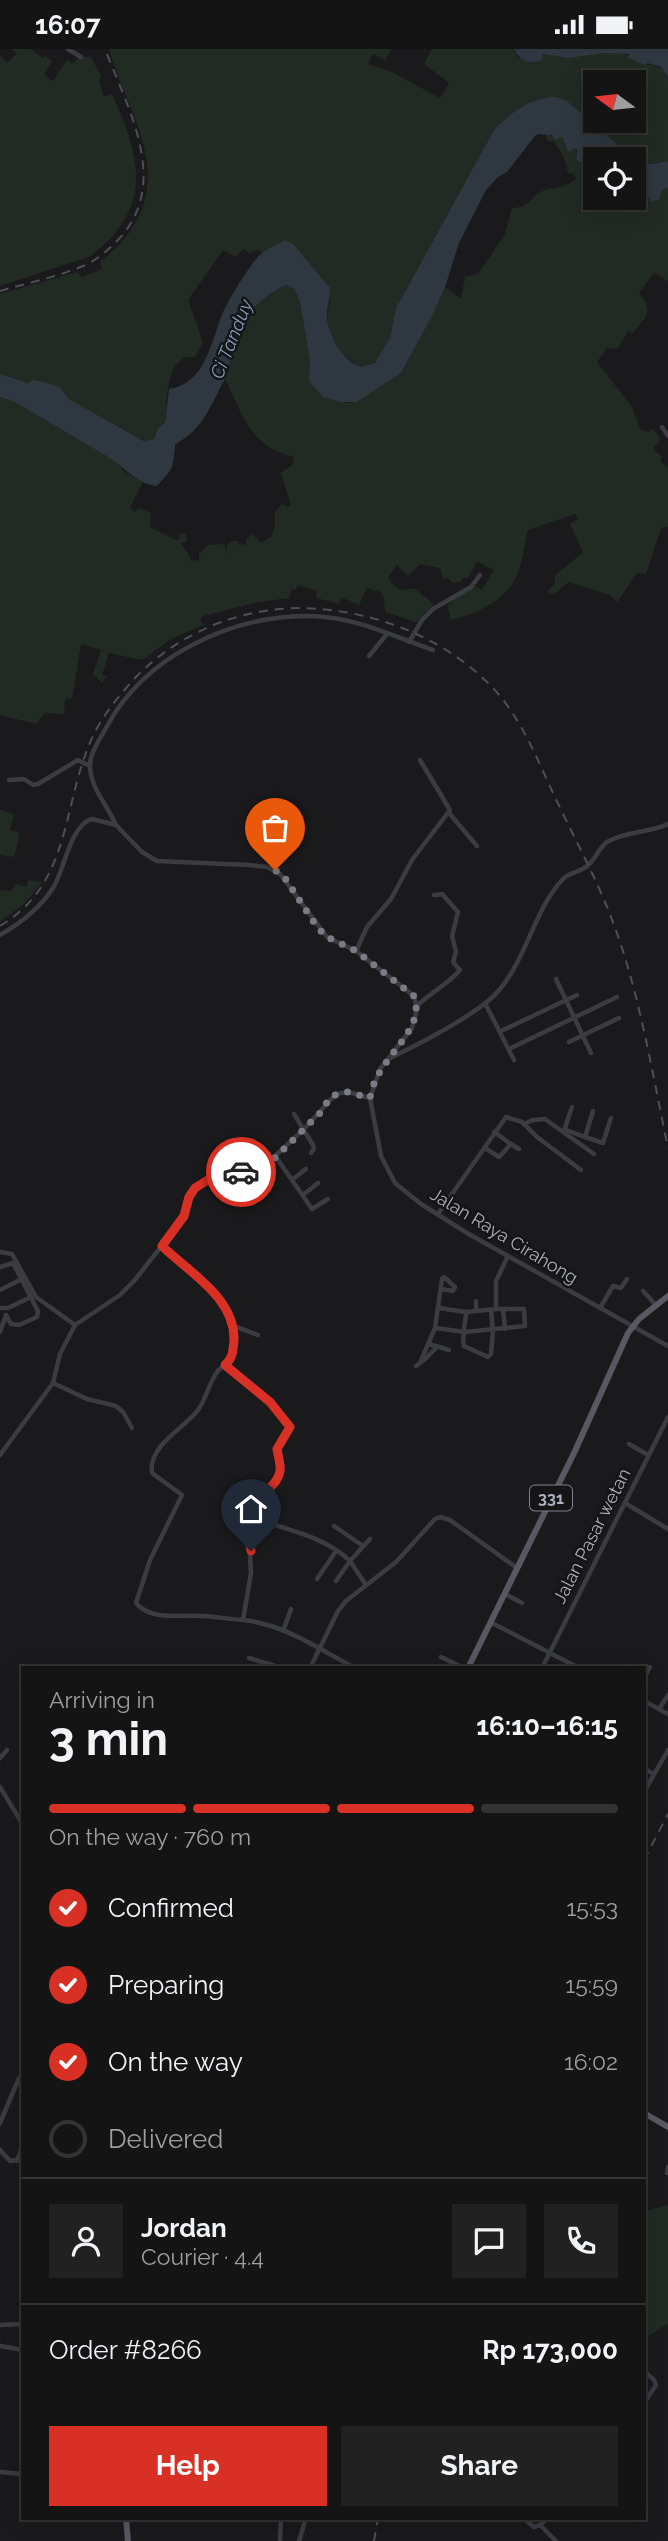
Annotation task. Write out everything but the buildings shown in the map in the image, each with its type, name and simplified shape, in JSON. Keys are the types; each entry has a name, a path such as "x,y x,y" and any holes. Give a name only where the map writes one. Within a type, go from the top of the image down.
{"main road":[{"path":"631,1327 668,1296"},
{"name":"331","path":"467,1666 518,1568 631,1327"},
{"path":"646,2114 668,2127"},
{"path":"126,2520 128,2541"}],"street":[{"path":"68,49 81,57"},
{"path":"662,427 668,436"},
{"path":"409,642 422,619 433,609 471,587 480,575"},
{"path":"0,1455 53,1383 60,1354 75,1325 127,1289 184,1216 189,1197 195,1188 211,1178 262,1168 303,1130 336,1094 348,1092 370,1098 380,1069 412,1028 416,1007 411,993 356,951 332,940 322,932 285,878 275,870 249,865 157,861 142,852 116,825 112,814 102,802 90,766 98,742 123,700 166,662 214,633 262,621 311,616 363,623 433,650"},
{"path":"369,656 387,634"},
{"path":"9,780 24,779 33,785 78,760 90,766"},
{"path":"420,760 448,806 449,813 477,846"},
{"path":"356,951 367,927 391,899 412,860 449,813"},
{"path":"0,935 34,911 45,899 63,867 76,830 83,823 92,819 116,825"},
{"path":"387,1060 486,1005 517,965 552,891 566,876 587,866 607,842 623,835 668,824"},
{"path":"416,1007 428,995 446,985 460,970 453,963 456,951 452,938 458,912 443,895 434,895"},
{"path":"556,979 592,1053"},
{"path":"501,1031 577,995"},
{"path":"509,1049 617,997"},
{"path":"486,1005 514,1060"},
{"path":"569,1042 619,1018"},
{"name":"Jalan Raya Cirahong","path":"370,1098 381,1156 390,1175 421,1204 668,1346"},
{"path":"564,1131 572,1107"},
{"path":"585,1137 593,1111"},
{"path":"294,1114 314,1147 311,1153"},
{"path":"438,1214 506,1117 524,1124 581,1170"},
{"path":"564,1131 603,1143 611,1118"},
{"path":"524,1124 545,1119 594,1154"},
{"path":"494,1132 519,1149"},
{"path":"485,1148 499,1157 511,1144"},
{"path":"276,1157 313,1209 328,1199"},
{"path":"293,1179 306,1169"},
{"path":"303,1195 318,1182"},
{"path":"162,1246 222,1300 234,1326 232,1356 218,1370 198,1409 186,1424 167,1440 151,1466 152,1473 181,1495 135,1599 139,1607 163,1616 204,1616 259,1621 351,1666"},
{"path":"0,1252 12,1254 38,1311 37,1317 17,1326 11,1324 6,1315"},
{"path":"466,1312 464,1346 488,1356 491,1354 497,1310 496,1281 508,1256"},
{"path":"0,1267 13,1263 33,1297 75,1325"},
{"path":"0,1290 22,1279"},
{"path":"600,1308 613,1286 621,1288 627,1279"},
{"path":"437,1347 418,1364 435,1328 441,1289"},
{"path":"643,1291 656,1305"},
{"path":"0,1308 8,1308 33,1297"},
{"path":"476,1301 476,1311"},
{"path":"2,1325 0,1332 8,1308"},
{"path":"435,1328 465,1332 525,1326 524,1309 466,1312 439,1308"},
{"path":"497,1310 505,1329"},
{"path":"234,1326 258,1335"},
{"path":"429,1344 449,1350"},
{"path":"225,1365 270,1402 290,1427 277,1449 281,1467 279,1475 275,1484 260,1498 252,1518 249,1538 251,1573 243,1620"},
{"path":"53,1383 77,1395 116,1406 123,1412 132,1428"},
{"name":"Jalan Pasar wetan","path":"543,1666 668,1417"},
{"path":"629,1444 648,1455"},
{"path":"625,1503 668,1529"},
{"path":"311,1666 338,1611 396,1562 430,1523 440,1517 450,1520 518,1568"},
{"path":"252,1518 321,1541 350,1561 366,1585"},
{"path":"334,1526 363,1546"},
{"path":"336,1581 370,1539"},
{"path":"317,1579 335,1551"},
{"path":"504,1594 522,1603"},
{"path":"283,1631 291,1609"},
{"path":"490,1622 575,1666"},
{"path":"442,1657 462,1666"},
{"path":"249,1658 275,1666"},
{"path":"646,1674 650,1667"},
{"path":"659,1709 668,1695"},
{"path":"646,1702 668,1714"},
{"path":"646,1788 668,1750"},
{"path":"0,1758 7,1751"},
{"path":"646,1770 654,1774"},
{"path":"0,1787 21,1822"},
{"path":"0,2123 19,2078"},
{"path":"0,2150 10,2161 20,2160"},
{"path":"0,2325 21,2324"},
{"path":"0,2346 21,2350"},
{"path":"646,2373 656,2385 646,2400"},
{"path":"0,2472 21,2474"},
{"path":"280,2541 281,2520"},
{"path":"299,2541 305,2520"},
{"path":"525,2520 534,2527 546,2520"},
{"path":"540,2525 556,2541"}],"shaded area":[{"path":"12,49 31,49 42,58 45,56 52,61 44,75 53,81 67,60 73,64 79,57 91,57 101,76 99,83 104,96 112,94 130,139 136,181 133,200 125,219 111,238 91,256 0,286 0,55 7,63 16,54"},
{"path":"109,49 394,49 385,60 373,54 368,64 390,71 440,98 449,83 424,64 432,49 513,49 518,58 543,54 568,58 583,54 619,52 665,70 665,76 668,77 668,161 646,164 646,147 620,147 604,133 646,133 646,70 583,70 583,115 567,101 494,130 396,308 390,339 379,359 373,363 359,365 341,351 332,337 328,323 330,298 284,240 265,253 257,250 250,254 243,249 236,257 223,250 188,300 203,342 195,357 185,358 173,371 165,423 158,428 154,439 145,441 69,399 59,386 28,383 0,374 0,294 77,272 82,277 102,269 100,261 112,252 132,229 146,195 148,174 140,132"},
{"path":"545,133 558,139 562,137 568,151 578,149 576,160 583,164 583,210 646,210 646,197 651,197 651,202 662,190 668,188 668,281 654,273 639,293 647,305 645,318 633,333 628,331 617,349 607,348 597,362 632,407 640,429 649,432 653,429 661,439 653,449 662,457 660,461 668,468 668,527 661,528 646,574 637,573 617,602 610,595 569,582 553,595 547,592 555,583 555,576 583,552 570,524 578,519 575,514 528,530 520,568 510,587 496,601 470,614 451,620 447,605 452,602 451,599 475,586 482,590 494,570 477,561 468,578 452,583 448,578 443,579 440,568 420,564 408,576 397,565 388,577 393,584 398,589 414,588 434,604 416,622 385,612 381,592 367,588 359,605 341,597 339,604 316,598 317,591 297,585 296,590 292,589 289,598 258,602 203,616 200,619 203,625 171,639 142,660 109,653 102,675 107,676 102,683 93,674 101,650 81,644 72,698 65,699 64,714 45,713 36,724 0,715 0,397 15,402 113,460 123,471 143,482 130,507 135,512 139,508 151,513 150,527 176,540 180,539 179,534 186,534 187,542 181,543 191,561 199,560 199,554 208,545 224,544 227,554 227,545 232,541 246,546 246,539 253,534 261,543 271,537 275,526 275,512 282,504 289,507 291,505 281,473 292,465 294,457 279,452 257,437 242,415 224,376 239,337 253,311 273,291 286,285 294,289 300,302 310,361 309,379 312,385 323,397 348,403 357,402 401,373 445,287 461,299 465,277 478,274 505,234 512,208 527,203 540,192 565,186 576,178 572,173 568,173 563,155 554,142 548,141"},
{"path":"0,810 14,814 10,830 20,833 14,857 0,855"},
{"path":"28,880 42,882 24,904 0,922 0,890 12,891 15,884 27,887"},
{"path":"668,2205 668,2323 646,2338 646,2210"}],"water":[{"path":"514,49 668,49 668,77 661,67 647,63 644,65 628,57 629,54 603,53 568,58 543,54 542,60 529,62 522,59"},
{"name":"Ci Tanduy","path":"556,97 567,101 583,115 583,133 604,133 620,147 583,147 583,164 576,160 578,149 568,151 562,137 555,140 552,135 538,134 534,137 507,172 486,190 459,243 433,314 401,373 357,402 341,402 323,397 312,385 309,379 310,361 300,302 294,289 286,285 266,297 249,314 214,401 195,430 175,445 171,469 157,486 138,480 113,460 15,402 0,397 0,374 28,383 33,380 59,386 69,399 144,441 154,439 158,428 165,423 169,389 189,381 197,373 203,365 225,308 241,281 259,255 284,240 293,244 330,288 328,323 338,347 357,365 375,363 390,338 396,308 494,130 522,107"},
{"path":"668,161 668,188 662,190 659,199 651,202 650,197 646,198 646,164"}],"railway":[{"path":"0,291 88,264 117,241 133,219 142,196 140,146 105,49"},
{"path":"0,926 22,909 39,890 51,870 87,750 96,730 121,694 155,660 197,632 220,622 269,610 320,609 365,616 387,623 430,641 468,666 497,693 525,734 598,886 621,944 644,1031 668,1148"},
{"path":"646,1856 668,1814"},
{"path":"374,2541 378,2520"}],"way so far":[{"path":"241,1172 256,1171 276,1157 320,1113 331,1096 348,1092 370,1098 380,1069 412,1028 417,1014 414,996 356,951 327,937 317,927 285,878 275,870"}],"route":[{"path":"241,1172 211,1178 195,1188 189,1197 184,1216 162,1246 222,1300 234,1326 232,1356 225,1365 270,1402 290,1427 277,1449 281,1467 279,1475 275,1484 260,1498 252,1518 249,1538 251,1551"}]}
